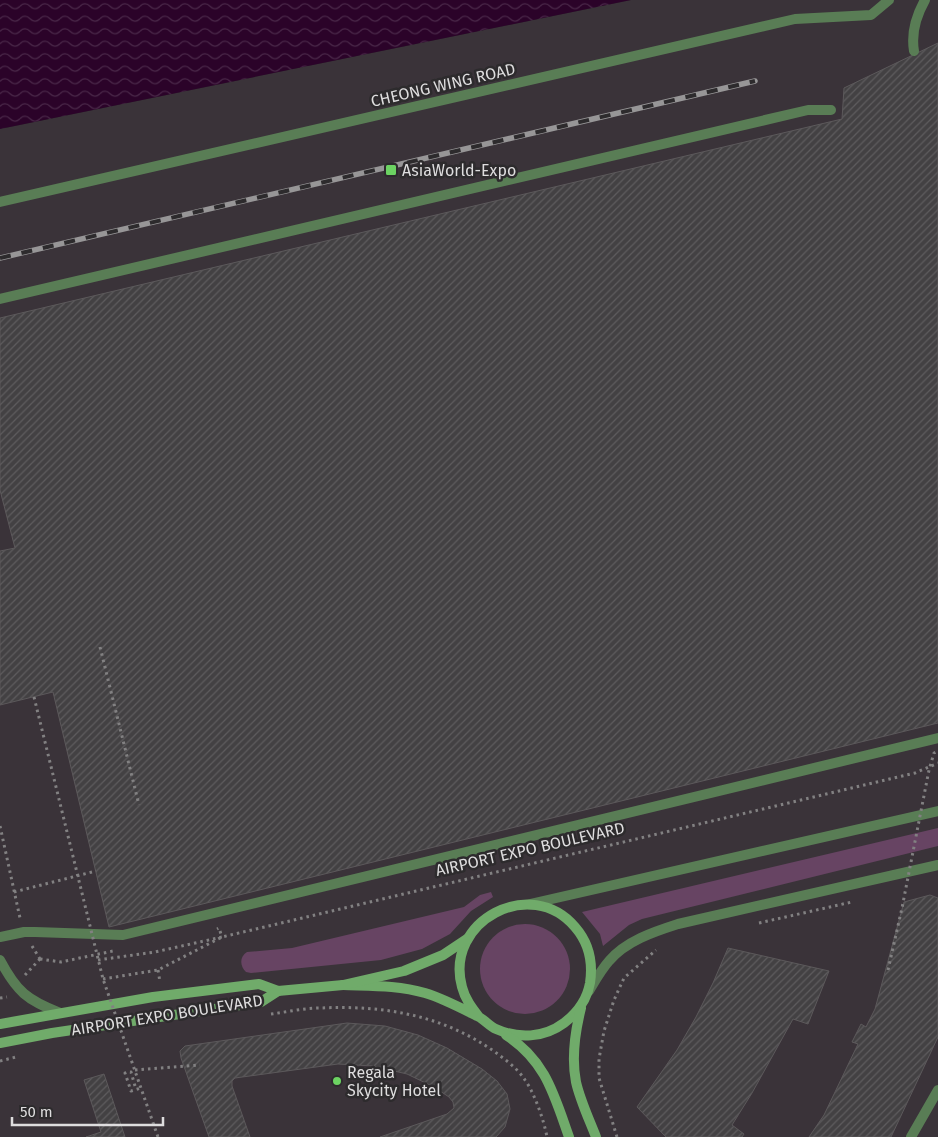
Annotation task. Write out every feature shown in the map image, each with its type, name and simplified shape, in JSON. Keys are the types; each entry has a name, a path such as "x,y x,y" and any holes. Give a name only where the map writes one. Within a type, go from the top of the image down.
{"street":[{"name":"CHEONG WING ROAD","path":"0,202 795,18 871,15 889,0"},
{"path":"914,51 913,41 916,17 924,0"},
{"path":"0,299 808,110 831,110"},
{"path":"0,937 24,932 122,934 938,738"},
{"name":"AIRPORT EXPO BOULEVARD","path":"343,985 404,971 443,955 467,938 479,924 494,912 512,906 530,904 938,811"},
{"name":"AIRPORT EXPO BOULEVARD","path":"0,1024 60,1012 162,996 259,984 278,991 343,985 393,987 427,994 479,1017 494,1028 512,1035 529,1036 545,1033 559,1027 572,1017 609,961 623,949 649,934 678,924 938,865"},
{"name":"AIRPORT EXPO BOULEVARD","path":"530,904 545,907 559,913 571,922 581,934 588,947 591,962 588,991"},
{"name":"AIRPORT EXPO BOULEVARD","path":"467,938 461,954 459,971 462,988 468,1003 479,1017"},
{"path":"0,960 18,989 35,1003 60,1012"},
{"name":"AIRPORT EXPO BOULEVARD","path":"0,1043 52,1033 261,1002 278,991"},
{"path":"582,1004 576,1035 575,1075 596,1137"},
{"path":"494,1028 517,1042 531,1055 539,1066 553,1092 569,1137"},
{"path":"911,1137 938,1090"}],"path":[{"path":"100,647 139,805"},
{"path":"34,697 103,979 158,1137"},
{"path":"888,970 929,770 934,753 938,751"},
{"name":"AIRPORT EXPO BOULEVARD","path":"103,979 158,970 222,937 915,773 938,763"},
{"path":"0,826 24,932 40,959"},
{"path":"14,892 96,871"},
{"path":"902,890 911,887"},
{"path":"754,924 858,901"},
{"path":"98,960 155,952 222,937"},
{"path":"617,1137 599,1078 599,1059 604,1031 614,1000 624,978 653,951 661,948"},
{"name":"AIRPORT EXPO BOULEVARD","path":"266,1015 319,1008 363,1008 402,1012 446,1024 484,1044 508,1061 525,1080 533,1096 547,1137"},
{"name":"AIRPORT EXPO BOULEVARD","path":"117,1038 126,1037"},
{"path":"0,1061 19,1056"},
{"path":"135,1070 200,1065"},
{"path":"135,1086 131,1072 125,1074 131,1091 141,1088"}],"shaded area":[{"path":"631,0 938,0 938,1137 0,1137 0,129"},
{"path":"938,828 938,846 642,919 629,925 603,946 600,934 582,912"},
{"path":"491,892 493,897 471,911 450,934 422,949 381,960 251,973 244,970 242,964 243,956 247,952 292,948 464,907 480,895"},
{"path":"525,924 542,927 557,937 567,952 570,969 567,986 557,1001 542,1011 525,1014 508,1011 493,1001 483,986 480,969 483,952 493,937 508,927"}],"water":[{"path":"0,0 631,0 0,129"}],"building":[{"name":"AsiaWorld-Expo","path":"938,43 938,723 109,927 53,692 0,705 0,551 15,548 0,490 0,318 842,119 844,88"},
{"path":"930,895 938,898 938,1037 891,1137 809,1137 824,1115 858,1044 852,1042 861,1024 866,1027 875,1009 904,902"},
{"path":"728,948 829,971 808,1024 793,1019 732,1125 744,1134 742,1137 666,1137 637,1107 677,1050 696,1017"},
{"name":"Regala Skycity Hotel","path":"347,1023 385,1026 418,1035 447,1048 482,1069 497,1081 507,1094 510,1109 505,1127 496,1137 380,1137 447,1114 454,1108 453,1102 434,1087 407,1074 373,1066 338,1064 235,1078 232,1081 232,1086 250,1137 209,1137 181,1058 180,1051 185,1046"},
{"path":"104,1074 125,1137 86,1137 101,1132 84,1080"}],"railway":[{"path":"0,258 755,81"}],"place":[{"name":"AsiaWorld-Expo","path":"391,170"},
{"name":"Regala Skycity Hotel","path":"337,1081"}]}
